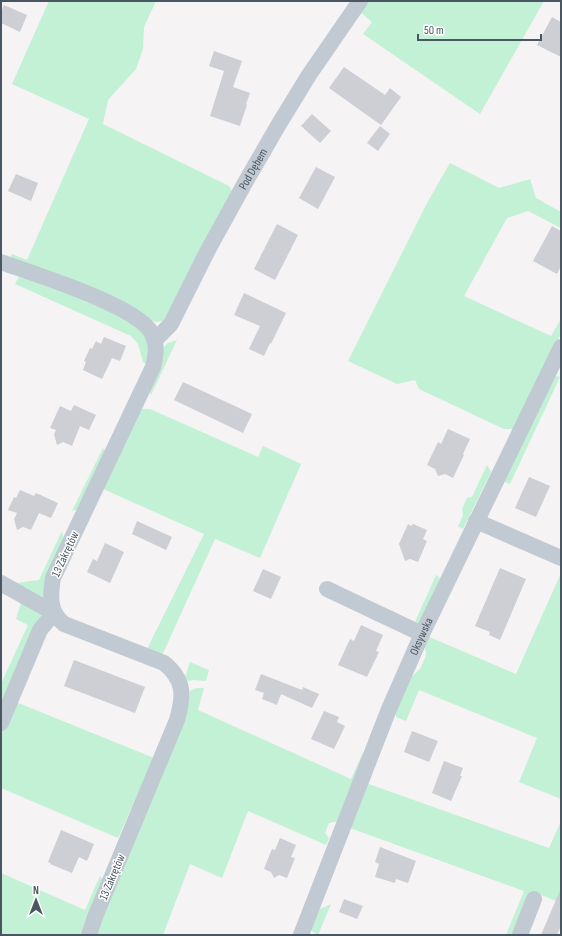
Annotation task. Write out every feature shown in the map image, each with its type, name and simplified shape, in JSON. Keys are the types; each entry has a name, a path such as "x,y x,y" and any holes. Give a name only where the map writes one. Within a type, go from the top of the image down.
{"street":[{"name":"Pod Dębem","path":"155,340 171,324 212,243 283,117 309,75 360,1"},
{"path":"1,262 121,308 148,327 155,340"},
{"name":"13 Zakrętów","path":"89,935 95,917 177,720 183,696 178,678 172,669 164,663 75,630 58,620 50,601 53,578 153,368 156,355 155,340"},
{"name":"Oksywska","path":"301,935 389,709 422,634 561,347"},
{"path":"476,521 561,558"},
{"path":"1,583 54,613 40,630 1,723"},
{"path":"327,589 422,634"},
{"path":"520,935 534,899"}],"green space":[{"path":"49,1 156,1 144,27 143,49 136,69 108,100 103,124 229,186 232,191 164,321 156,322 147,319 10,259 12,254 27,260 89,119 12,84"},
{"path":"366,1 544,1 480,114 363,34 372,22 359,11"},
{"path":"450,163 499,188 530,179 536,198 561,212 561,228 528,211 507,218 464,296 551,336 561,319 561,334 513,429 504,429 419,389 415,380 397,384 348,361 427,203"},
{"path":"20,275 67,292 134,321 146,338 149,347 147,364 143,362 138,344 131,336 15,284"},
{"path":"177,340 151,395 149,389 164,347 168,343"},
{"path":"552,375 560,377 510,484 500,480"},
{"path":"141,409 150,409 258,457 263,446 301,464 260,558 215,539 162,654 147,649 204,534 103,489"},
{"path":"103,448 107,453 79,509 72,511"},
{"path":"487,465 491,472 463,529 458,526 463,516 462,509 467,498 472,497"},
{"path":"62,531 64,542 45,600 16,583 39,580"},
{"path":"561,573 561,799 519,782 537,738 419,690 406,721 396,717 395,711 405,683 420,669 425,658 426,653 424,642 427,636 516,674"},
{"path":"436,575 440,578 419,624 415,622"},
{"path":"1,587 41,612 42,616 1,711 1,684 28,625 16,619 21,603 1,593"},
{"path":"190,662 209,670 206,681 188,681 185,677"},
{"path":"197,688 204,688 198,710 351,779 363,752 365,756 340,821 329,823 325,833 329,838 326,845 248,811 222,878 190,864 163,935 96,935 189,699 190,691"},
{"path":"16,702 154,758 118,838 1,788 1,735"},
{"path":"366,783 549,848 561,821 561,903 531,891 512,935 506,935 524,891 347,827"},
{"path":"1,873 85,910 100,876 103,880 82,935 1,935"},
{"path":"331,904 318,935 310,928 318,910"}],"building":[{"path":"4,5 27,15 20,32 1,23 1,12"},
{"path":"552,17 561,22 561,57 537,45"},
{"path":"214,51 242,61 233,87 250,93 240,126 210,116 224,71 209,66"},
{"path":"344,67 385,95 390,88 401,97 381,125 329,88"},
{"path":"312,114 331,131 320,143 301,126"},
{"path":"380,126 390,134 378,151 367,143"},
{"path":"316,167 335,177 318,209 299,198"},
{"path":"16,174 38,183 31,201 8,191"},
{"path":"277,224 298,235 275,280 254,269"},
{"path":"552,226 561,231 561,266 557,274 533,261"},
{"path":"244,293 286,313 264,356 249,349 260,326 234,315"},
{"path":"104,337 126,346 120,361 112,358 102,379 83,370 86,362 84,361 90,348 92,349 96,341 101,344"},
{"path":"183,382 252,414 243,433 174,400"},
{"path":"74,405 96,415 89,430 80,426 72,446 63,442 57,445 54,434 56,430 50,428 60,406 71,411"},
{"path":"448,429 470,439 453,478 445,474 438,476 435,469 427,465 438,442 441,444"},
{"path":"529,477 550,486 536,517 515,508"},
{"path":"20,490 34,496 36,493 58,503 51,518 39,513 31,530 23,527 17,530 14,519 17,513 8,510 14,497 16,498"},
{"path":"137,521 172,537 166,550 132,534"},
{"path":"408,524 411,526 413,524 427,530 423,539 427,541 418,562 410,559 405,561 399,544"},
{"path":"105,543 124,552 110,583 87,572 93,559 97,561"},
{"path":"500,568 526,579 500,640 489,635 490,632 475,626"},
{"path":"263,569 281,577 271,599 253,591"},
{"path":"361,625 383,635 376,651 379,652 367,677 338,665 350,639 354,641"},
{"path":"74,660 145,687 135,713 64,686"},
{"path":"261,674 302,690 303,687 319,694 312,708 281,694 277,705 262,699 264,693 255,690"},
{"path":"324,711 339,717 337,722 345,726 334,749 311,739"},
{"path":"412,731 438,741 429,762 404,752"},
{"path":"444,761 463,768 460,776 462,776 451,801 432,793"},
{"path":"61,830 94,844 87,861 79,857 72,873 48,862"},
{"path":"280,838 296,845 291,857 295,858 287,878 279,875 274,878 271,872 264,869 272,849 275,850"},
{"path":"380,847 416,861 408,883 396,879 395,883 375,877 379,864 375,862"},
{"path":"561,888 561,926 557,935 541,935"},
{"path":"344,899 363,906 357,919 339,912"}]}
